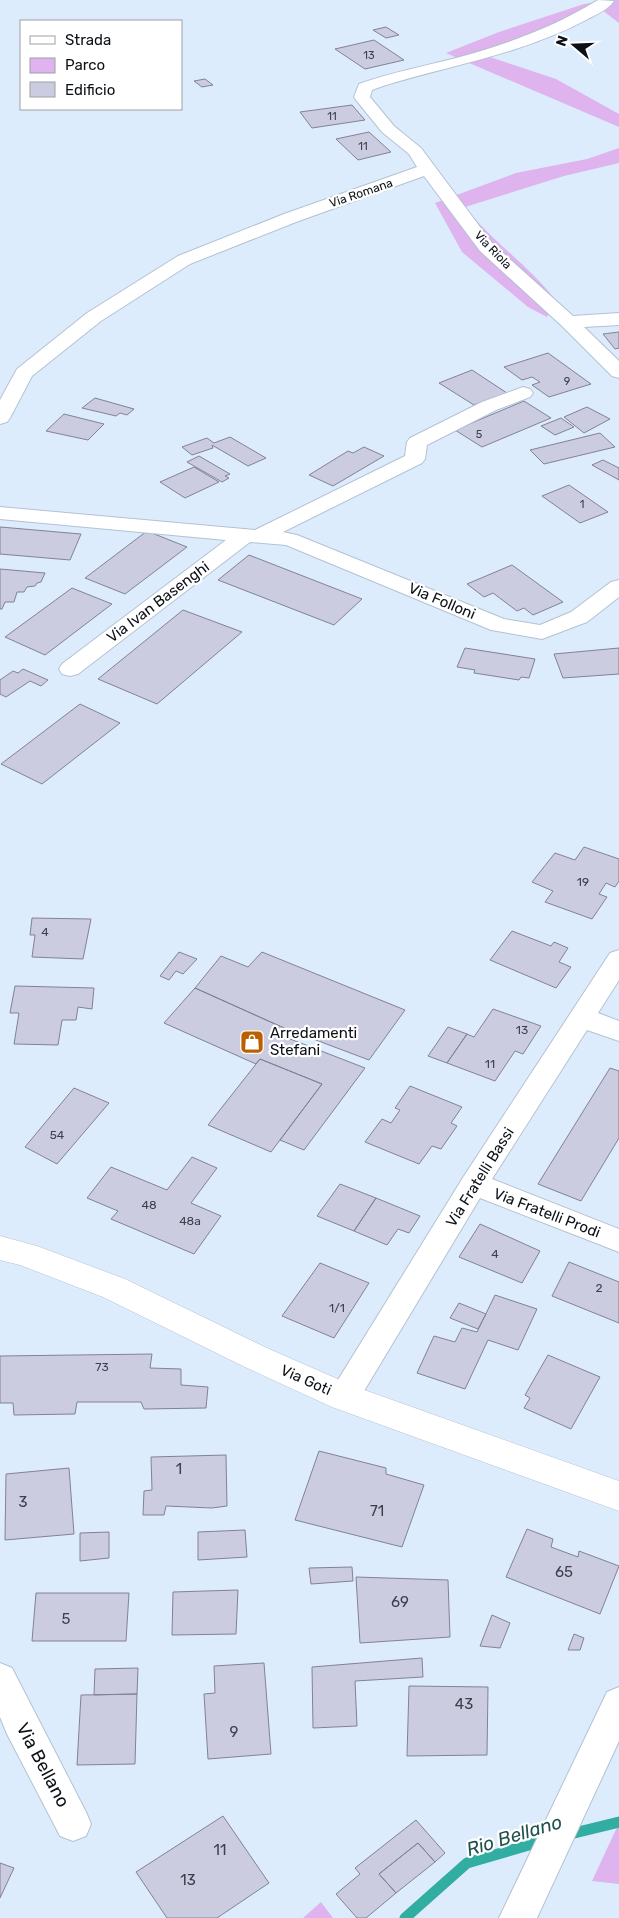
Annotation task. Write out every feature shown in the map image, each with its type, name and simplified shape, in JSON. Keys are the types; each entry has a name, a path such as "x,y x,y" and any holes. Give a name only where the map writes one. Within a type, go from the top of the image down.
{"street":[{"path":"427,169 415,151 388,129 371,110 362,97 365,87 384,80 465,60 507,47 585,16 607,1"},
{"name":"Via Riola","path":"427,169 486,247 569,322 619,372"},
{"name":"Via Romana","path":"0,418 24,373 94,316 184,260 290,218 427,169"},
{"path":"569,322 619,319"},
{"path":"252,535 415,459 417,442 489,406 523,392"},
{"name":"Via Folloni","path":"0,513 290,539 499,625 542,632 579,617 619,587"},
{"name":"Via Ivan Basenghi","path":"70,669 252,535"},
{"name":"Via Fratelli Bassi","path":"344,1397 474,1184 619,960"},
{"path":"582,1018 619,1031"},
{"name":"Via Fratelli Prodi","path":"474,1184 619,1241"},
{"name":"Via Goti","path":"0,1248 26,1255 123,1292 257,1358 344,1397 619,1496"},
{"name":"Via Bellano","path":"0,1679 20,1722 74,1824"},
{"path":"518,1918 619,1703"}],"green space":[{"path":"619,0 619,23 602,10 554,34 490,57 556,79 619,114 619,127 446,53 499,32 584,4"},
{"path":"619,148 619,163 564,176 465,207 487,232 535,276 556,301 547,317 528,307 462,252 435,203 516,173 587,159"},
{"path":"619,1823 619,1884 592,1881"},
{"path":"321,1902 333,1918 303,1918"}],"building":[{"path":"386,27 399,35 386,38 373,30"},
{"path":"374,40 404,60 365,69 335,49"},
{"path":"205,79 213,85 202,87 194,81"},
{"path":"352,105 365,120 312,128 300,112"},
{"path":"369,132 391,152 358,160 336,139"},
{"path":"619,332 619,348 615,349 603,334"},
{"path":"548,353 591,384 549,397 532,385 540,382 532,377 522,380 504,367"},
{"path":"472,370 507,393 474,405 439,383"},
{"path":"95,398 134,409 127,415 120,413 116,416 82,408"},
{"path":"524,401 551,418 482,447 455,430"},
{"path":"587,407 610,419 584,433 564,417"},
{"path":"64,414 104,424 88,440 46,431"},
{"path":"561,418 574,427 555,435 541,426"},
{"path":"600,433 615,447 544,464 530,450"},
{"path":"230,437 266,458 248,466 212,445 213,448 192,455 182,447 207,438 214,443"},
{"path":"364,447 384,456 333,486 309,475 348,451 353,453"},
{"path":"199,456 230,474 225,476 229,478 222,482 187,462"},
{"path":"603,460 619,468 619,480 592,465"},
{"path":"194,467 219,482 185,498 160,482"},
{"path":"569,485 608,512 580,523 542,496"},
{"path":"0,527 81,534 70,560 0,554"},
{"path":"147,531 187,547 125,594 85,578"},
{"path":"249,555 362,599 334,625 218,580"},
{"path":"512,565 563,602 533,615 524,608 517,611 493,593 484,597 467,584"},
{"path":"0,569 45,573 41,582 35,586 27,587 24,592 17,592 14,602 5,602 2,609 0,609"},
{"path":"72,588 112,604 45,655 5,637"},
{"path":"183,610 242,632 157,704 98,679"},
{"path":"465,648 535,659 529,678 521,677 519,680 474,673 475,670 457,667"},
{"path":"619,648 619,674 563,678 554,654"},
{"path":"23,669 48,680 41,686 30,681 6,697 0,694 0,680 13,671 18,673"},
{"path":"80,704 120,723 42,784 1,764"},
{"path":"584,847 619,859 619,881 615,887 606,883 599,894 607,897 592,919 545,902 553,891 532,882 555,853 575,860"},
{"path":"32,918 91,919 83,959 32,957 35,935 30,935"},
{"path":"512,931 551,946 554,942 568,948 559,962 571,967 556,988 490,960"},
{"path":"179,952 197,959 183,974 176,971 169,980 160,976"},
{"path":"262,952 405,1010 369,1060 284,1028 195,988 221,956 248,967"},
{"path":"15,986 94,988 92,1009 78,1007 76,1020 62,1020 58,1045 14,1044 19,1013 10,1013"},
{"path":"195,988 284,1028 280,1035 365,1068 304,1150 280,1140 322,1084 260,1059 256,1064 164,1023"},
{"path":"493,1009 541,1026 523,1054 515,1051 495,1081 447,1063 467,1034 474,1037"},
{"path":"448,1027 467,1034 447,1063 428,1056"},
{"path":"260,1059 322,1084 271,1152 208,1125"},
{"path":"610,1068 619,1071 619,1138 581,1201 538,1184"},
{"path":"410,1086 462,1107 451,1123 457,1126 441,1149 432,1146 419,1164 365,1142 382,1119 391,1123 400,1110 395,1108"},
{"path":"74,1088 109,1103 57,1164 25,1147"},
{"path":"192,1157 217,1168 191,1203 221,1216 194,1254 111,1219 118,1211 87,1198 111,1167 167,1190"},
{"path":"340,1184 376,1198 354,1231 317,1216"},
{"path":"376,1198 420,1216 409,1233 398,1229 387,1245 354,1231"},
{"path":"480,1224 540,1251 522,1283 459,1257"},
{"path":"569,1262 619,1282 619,1323 552,1296"},
{"path":"320,1263 369,1283 334,1338 282,1316"},
{"path":"495,1295 537,1309 518,1350 488,1340 465,1389 417,1373 434,1336 455,1342 462,1328 477,1332"},
{"path":"459,1303 486,1314 478,1329 450,1318"},
{"path":"152,1354 150,1368 181,1369 181,1385 208,1387 206,1408 144,1409 141,1402 77,1402 75,1414 14,1415 13,1403 0,1403 0,1356"},
{"path":"548,1355 600,1377 571,1429 524,1408 530,1398 525,1395"},
{"path":"319,1451 386,1468 386,1474 424,1485 402,1547 295,1520"},
{"path":"226,1455 227,1506 212,1508 166,1506 164,1515 143,1515 144,1491 152,1490 151,1457"},
{"path":"69,1468 74,1534 5,1540 6,1474"},
{"path":"527,1529 553,1539 551,1547 578,1557 579,1551 619,1566 600,1614 506,1577"},
{"path":"245,1530 247,1557 198,1560 198,1532"},
{"path":"109,1532 109,1558 80,1561 80,1533"},
{"path":"352,1567 353,1581 311,1584 309,1568"},
{"path":"356,1577 448,1580 450,1637 360,1643"},
{"path":"238,1590 236,1634 172,1635 173,1592"},
{"path":"36,1593 129,1593 126,1641 32,1641"},
{"path":"492,1615 510,1623 500,1648 480,1646"},
{"path":"574,1634 584,1638 580,1650 568,1650"},
{"path":"422,1658 423,1677 355,1681 357,1726 313,1728 312,1667"},
{"path":"264,1663 271,1754 208,1759 204,1694 215,1693 214,1666"},
{"path":"138,1668 137,1694 94,1695 95,1669"},
{"path":"409,1686 488,1687 487,1755 407,1756"},
{"path":"137,1694 135,1764 77,1765 81,1695"},
{"path":"223,1816 269,1883 217,1918 167,1918 136,1872"},
{"path":"416,1820 445,1853 435,1862 418,1843 379,1874 396,1893 366,1918 357,1918 336,1894 360,1874 355,1868"},
{"path":"418,1843 435,1862 396,1893 379,1874"},
{"path":"0,1863 14,1868 0,1898"}],"waterway":[{"name":"Rio Bellano","path":"566,1835 619,1822"},
{"name":"Rio Bellano","path":"405,1918 467,1863 546,1840"}],"place":[{"name":"Arredamenti Stefani","path":"252,1042"}]}
